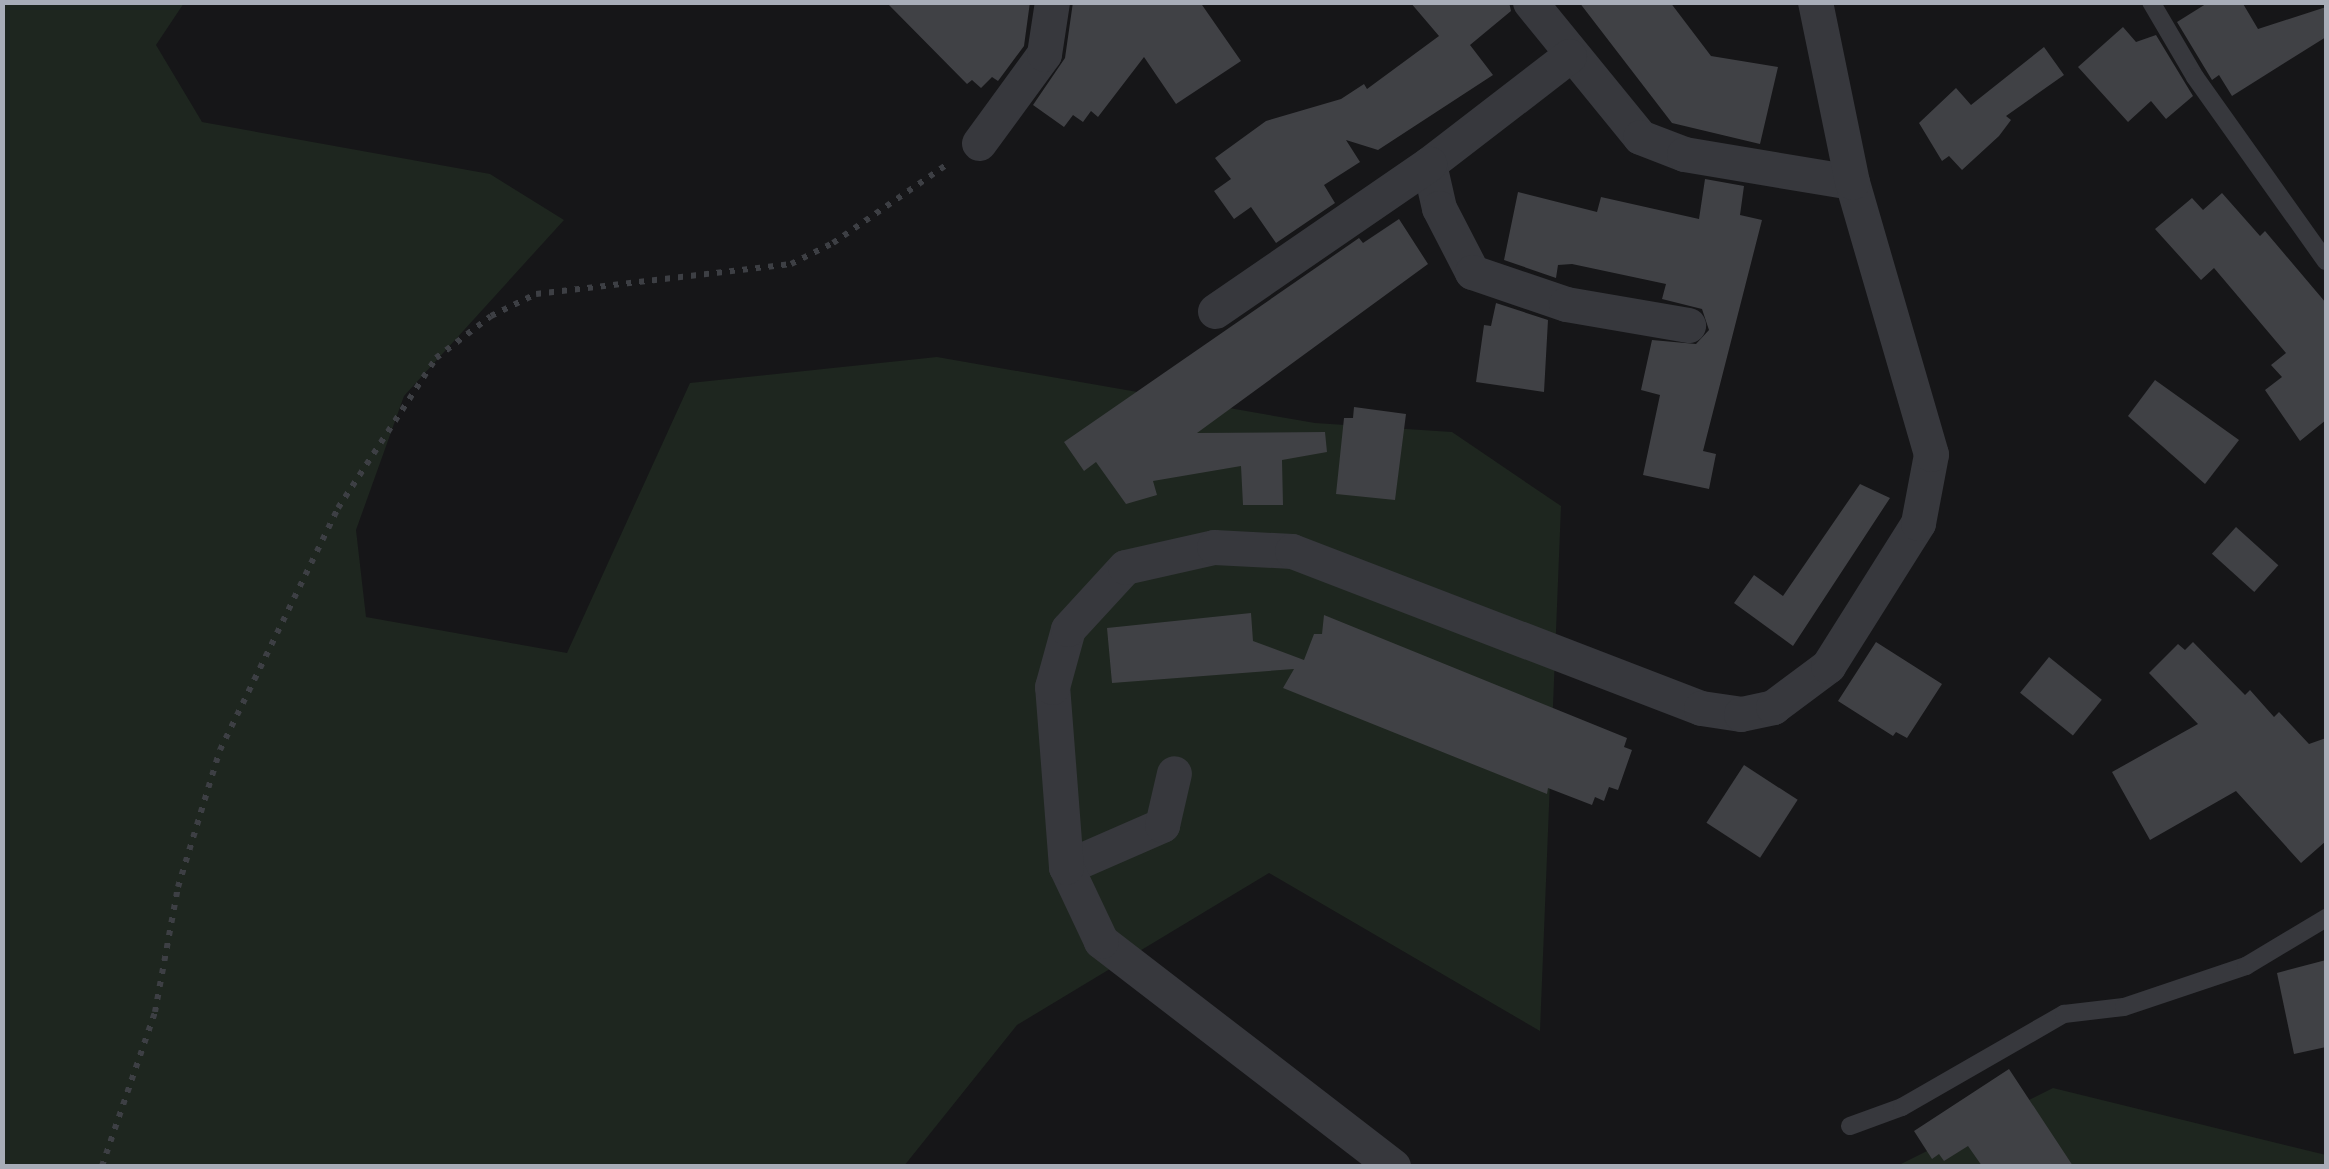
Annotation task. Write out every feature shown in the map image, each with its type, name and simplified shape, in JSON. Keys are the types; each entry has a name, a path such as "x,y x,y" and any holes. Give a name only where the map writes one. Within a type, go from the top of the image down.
{"street":[{"path":"979,143 1044,54 1052,2"},
{"path":"1530,2 1569,56 1640,137 1684,154 1852,182"},
{"path":"1393,1166 1101,941 1066,867 1052,687 1068,628 1125,567 1171,553 1214,547 1292,552 1701,708 1742,714 1773,707 1828,666 1918,522 1932,454 1852,182 1815,2"},
{"path":"1215,311 1429,164 1569,56"},
{"path":"1429,164 1438,208 1472,272 1566,304 1688,325"},
{"path":"1066,867 1162,824 1174,773"}],"lane":[{"path":"2151,2 2195,76 2326,260"},
{"path":"1850,1126 1902,1108 2064,1014 2124,1007 2246,966 2326,918"}],"path":[{"path":"102,1166 156,1012 178,886 220,750 338,508 436,358 491,316 536,294 791,264 833,244 979,143"}],"shaded area":[{"path":"2,3 184,3 156,45 202,122 490,174 564,220 404,396 356,530 366,617 567,653 690,383 937,357 1315,423 1452,432 1561,506 1540,1031 1269,873 1017,1025 904,1166 3,1166"},
{"path":"2053,1088 2326,1155 2326,1166 1897,1166"}],"building":[{"path":"886,2 1030,2 1024,46 998,81 992,77 981,88 972,80 967,84"},
{"path":"1073,2 1200,2 1241,61 1176,104 1144,57 1098,117 1091,111 1083,122 1073,115 1064,127 1033,105 1065,58"},
{"path":"1410,2 1509,2 1511,11 1470,45 1493,75 1378,150 1346,140 1360,162 1324,185 1335,203 1276,243 1251,207 1234,219 1214,191 1231,179 1215,158 1266,121 1341,99 1364,84 1367,89 1439,36"},
{"path":"1579,2 1670,2 1711,56 1778,67 1760,144 1672,123"},
{"path":"2209,2 2242,2 2258,29 2326,7 2326,37 2232,96 2219,75 2212,80 2177,22"},
{"path":"2123,27 2136,42 2156,35 2193,96 2166,119 2151,101 2128,122 2078,67"},
{"path":"2044,47 2064,75 2006,116 2011,120 1999,136 1962,170 1949,156 1942,161 1919,123 1956,88 1971,105"},
{"path":"1705,179 1744,186 1740,215 1762,220 1703,451 1716,454 1709,489 1643,475 1660,395 1641,390 1652,340 1696,344 1709,330 1702,309 1662,299 1666,284 1572,264 1558,265 1556,278 1504,260 1518,192 1597,212 1601,197 1699,219"},
{"path":"2222,193 2260,236 2265,231 2326,303 2326,420 2300,441 2265,390 2282,377 2271,365 2286,353 2214,268 2201,280 2155,229 2192,198 2203,210"},
{"path":"1399,219 1428,264 1197,433 1325,432 1327,452 1282,460 1283,505 1243,505 1241,466 1153,481 1157,495 1126,504 1096,462 1084,471 1064,442 1359,238 1363,243"},
{"path":"1496,303 1548,320 1544,392 1476,382 1484,325 1491,326"},
{"path":"2155,380 2239,440 2205,484 2128,416"},
{"path":"1354,407 1406,414 1395,500 1336,494 1344,418 1353,418"},
{"path":"1860,484 1890,498 1793,646 1734,603 1754,575 1783,596"},
{"path":"2236,527 2278,565 2254,592 2212,554"},
{"path":"1251,613 1253,641 1304,660 1314,634 1322,634 1324,615 1627,738 1624,747 1632,750 1618,790 1609,787 1604,801 1595,797 1592,805 1548,788 1547,794 1283,688 1294,669 1112,683 1107,628"},
{"path":"1876,642 1942,684 1907,738 1896,732 1893,736 1838,701"},
{"path":"2193,642 2245,695 2250,690 2274,717 2279,712 2309,744 2326,738 2326,841 2301,863 2236,791 2150,840 2112,772 2198,724 2149,673 2178,644 2185,650"},
{"path":"2049,657 2102,700 2073,736 2020,693"},
{"path":"1744,765 1798,800 1760,858 1706,823"},
{"path":"2326,960 2326,1047 2294,1054 2277,973"},
{"path":"2009,1069 2073,1166 1982,1166 1968,1146 1944,1161 1939,1154 1932,1159 1914,1131"}]}
